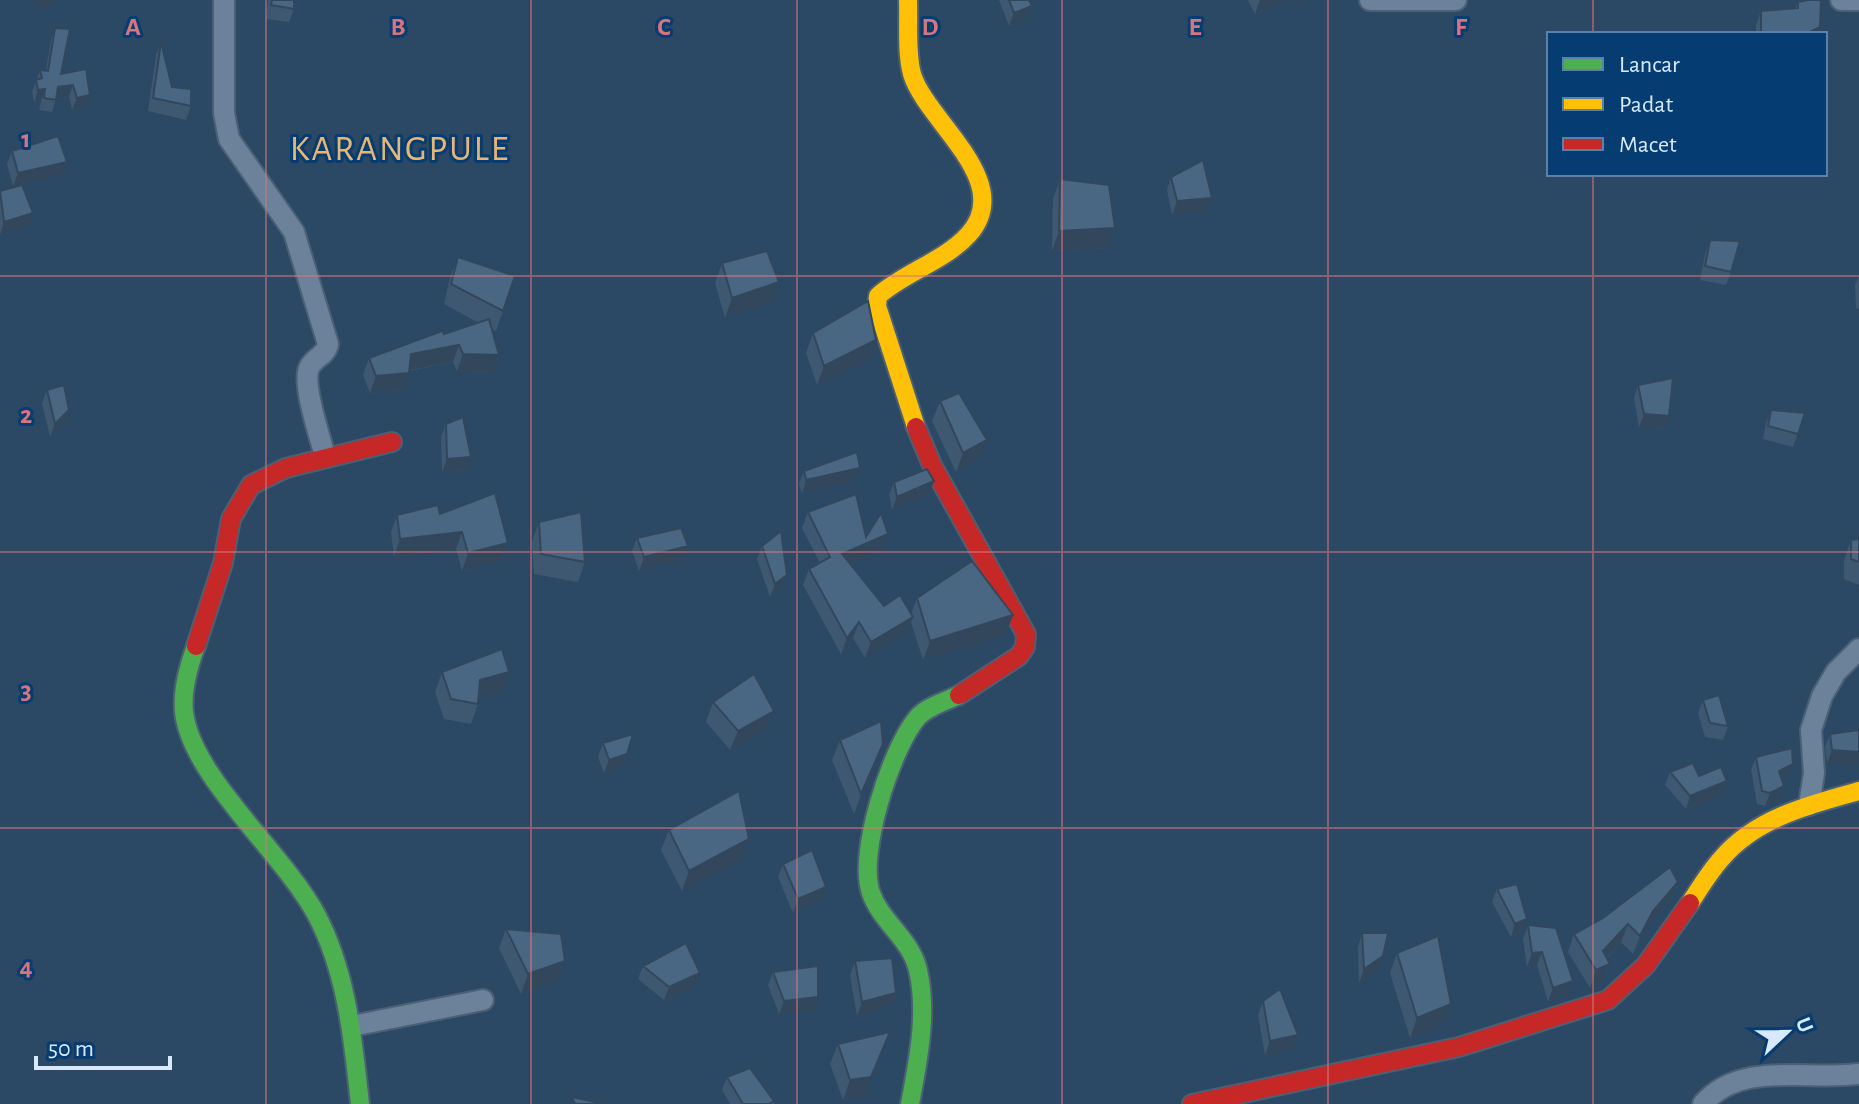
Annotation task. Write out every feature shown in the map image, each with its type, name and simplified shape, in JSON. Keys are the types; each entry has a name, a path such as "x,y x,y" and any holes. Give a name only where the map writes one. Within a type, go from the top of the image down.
{"street":[{"path":"224,0 224,113 229,139 294,232 328,344 325,353 311,364 308,378 325,456"},
{"path":"908,0 912,74 977,175 984,190 984,202 976,223 948,253 887,286 878,296 877,306 904,397 932,465 1022,622 1026,644 1021,655 1004,669 919,715 910,725 891,766 868,858 867,875 874,899 910,947 917,969 920,992 910,1104"},
{"path":"1370,0 1456,0"},
{"path":"1841,0 1859,0"},
{"path":"360,1104 352,1026 341,981 318,917 289,869 204,766 191,741 184,710 196,641 240,500 251,485 265,476 325,456 392,442"},
{"path":"1809,805 1814,773 1811,730 1822,696 1836,672 1859,649"},
{"path":"1192,1104 1242,1098 1459,1047 1608,1000 1646,965 1722,857 1751,831 1809,805 1859,791"},
{"path":"352,1026 483,1000"},
{"path":"1703,1104 1714,1091 1732,1082 1762,1077 1859,1074"}],"building":[{"path":"272,0 294,0 294,9 271,5"},
{"path":"1009,0 1029,0 1032,6 1014,13"},
{"path":"1821,0 1820,27 1810,32 1761,32 1761,11 1798,8 1798,2"},
{"path":"55,28 70,29 61,74 86,69 90,95 77,98 73,85 58,87 56,100 44,98 45,89 38,90 36,80 42,78 40,70 48,71"},
{"path":"161,42 172,87 191,89 191,106 153,98"},
{"path":"58,136 67,162 18,173 12,151"},
{"path":"1203,160 1212,198 1177,201 1171,177"},
{"path":"1060,179 1109,185 1115,228 1059,231"},
{"path":"22,185 33,213 4,222 0,191"},
{"path":"1710,240 1740,241 1731,272 1705,266"},
{"path":"767,251 779,282 732,298 722,263"},
{"path":"458,257 515,276 503,311 451,284"},
{"path":"868,301 876,340 824,366 813,333"},
{"path":"489,319 499,355 463,354 459,345 411,354 409,373 376,376 369,358 442,331 444,334"},
{"path":"1673,378 1669,416 1644,414 1638,385"},
{"path":"64,385 69,410 55,424 47,390"},
{"path":"959,393 987,440 963,453 940,401"},
{"path":"1771,410 1805,413 1798,434 1768,426"},
{"path":"463,417 471,457 447,459 446,424"},
{"path":"857,452 860,468 806,480 804,471"},
{"path":"927,469 934,481 897,497 894,482"},
{"path":"495,493 508,543 468,553 462,532 400,539 397,515 438,505 440,514"},
{"path":"856,494 866,537 881,513 888,534 842,554 884,606 900,595 913,617 871,642 859,622 847,638 809,569 830,557 808,512"},
{"path":"581,512 585,562 541,554 539,522"},
{"path":"681,528 688,546 644,557 637,538"},
{"path":"781,531 787,575 775,584 762,546"},
{"path":"1859,539 1859,562 1851,559 1851,540"},
{"path":"972,561 1013,615 930,641 917,598"},
{"path":"502,649 509,672 480,680 478,704 451,699 442,672"},
{"path":"754,674 774,711 738,731 713,702"},
{"path":"1719,695 1728,726 1710,723 1703,700"},
{"path":"881,721 883,744 861,794 840,740"},
{"path":"1859,730 1859,752 1832,750 1830,734"},
{"path":"633,734 627,754 609,760 603,743"},
{"path":"1792,748 1793,764 1779,771 1784,786 1770,793 1762,791 1756,757"},
{"path":"1693,763 1699,776 1721,767 1727,781 1690,796 1670,772"},
{"path":"739,791 749,839 689,871 669,830"},
{"path":"812,850 826,887 798,899 783,864"},
{"path":"1670,867 1678,882 1653,911 1640,936 1628,924 1603,951 1610,964 1596,970 1574,934 1603,918"},
{"path":"1517,884 1527,919 1515,924 1497,889"},
{"path":"1528,925 1556,928 1573,981 1553,988 1542,952 1532,953"},
{"path":"506,929 561,934 565,961 528,974"},
{"path":"1362,933 1388,933 1383,956 1364,969"},
{"path":"1438,936 1451,1004 1417,1018 1397,953"},
{"path":"686,943 700,973 669,987 643,966"},
{"path":"892,958 896,993 862,1002 855,961"},
{"path":"818,966 818,997 784,1001 773,972"},
{"path":"1280,989 1298,1035 1270,1041 1263,1001"},
{"path":"890,1032 871,1077 850,1080 838,1044"},
{"path":"750,1068 774,1101 769,1104 743,1104 727,1077"},
{"path":"572,1097 604,1104 575,1104"}],"traffic: fast":[{"path":"196,646 184,696 190,737 220,788 301,890 327,936 347,1007 360,1104"},
{"path":"910,1104 921,1037 921,987 909,949 871,893 869,854 887,777 907,733 926,711 959,695"}],"traffic: slow":[{"path":"908,0 908,47 912,74 920,92 975,172 982,193 981,214 969,234 948,252 878,296 877,306 916,427"},
{"path":"1690,903 1718,863 1751,832 1785,814 1859,791"}],"traffic: jam":[{"path":"916,427 932,465 1026,634 1025,647 1019,656 959,695"},
{"path":"196,646 223,563 231,519 251,485 286,468 392,442"},
{"path":"1192,1104 1459,1047 1608,1000 1646,965 1690,903"}],"district":[{"name":"KARANGPULE","path":"400,149"}]}
